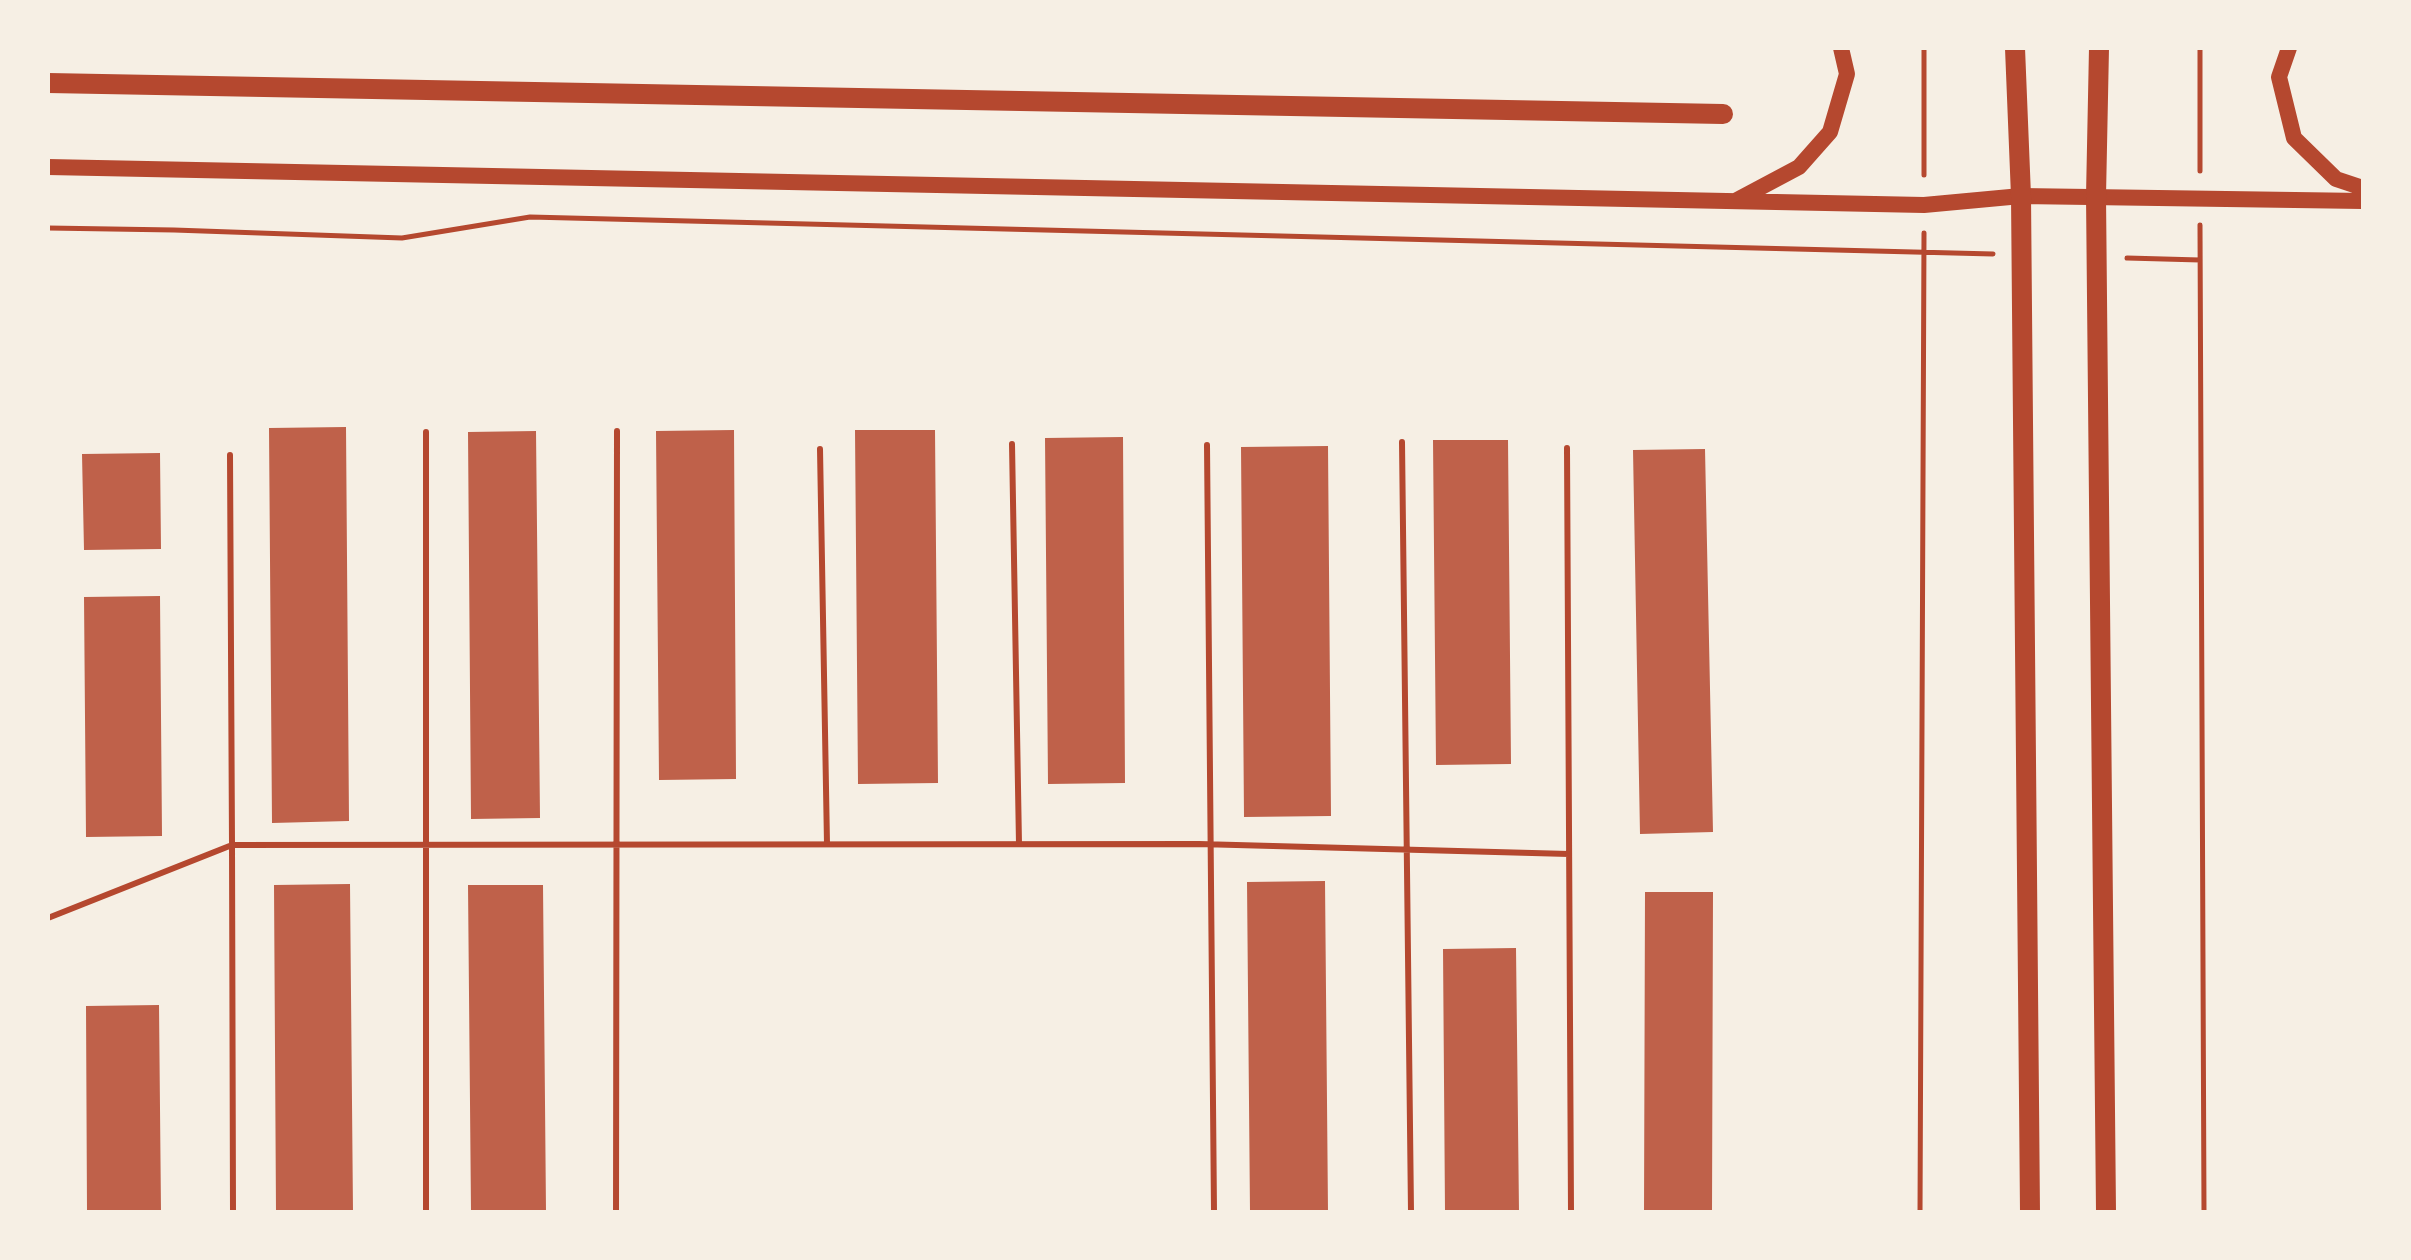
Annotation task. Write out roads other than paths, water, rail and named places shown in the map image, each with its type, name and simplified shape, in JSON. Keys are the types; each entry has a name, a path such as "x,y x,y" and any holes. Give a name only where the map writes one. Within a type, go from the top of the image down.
{"main road":[{"path":"1735,201 1799,167 1830,132 1847,74 1841,48"},
{"path":"2015,48 2022,255 2030,1212"},
{"path":"2099,48 2096,196 2106,1212"},
{"path":"2289,48 2279,77 2294,138 2336,179 2363,188"},
{"path":"48,83 1723,114"},
{"path":"48,167 1924,205 2021,196 2363,201"}],"lane":[{"path":"616,1212 617,431"},
{"path":"426,432 426,1212"},
{"path":"1402,442 1411,1212"},
{"path":"1012,444 1019,844"},
{"path":"1207,445 1214,1212"},
{"path":"1567,448 1571,1212"},
{"path":"820,449 827,844"},
{"path":"230,455 233,1212"},
{"path":"48,918 232,845 1211,844 1569,854"}]}
